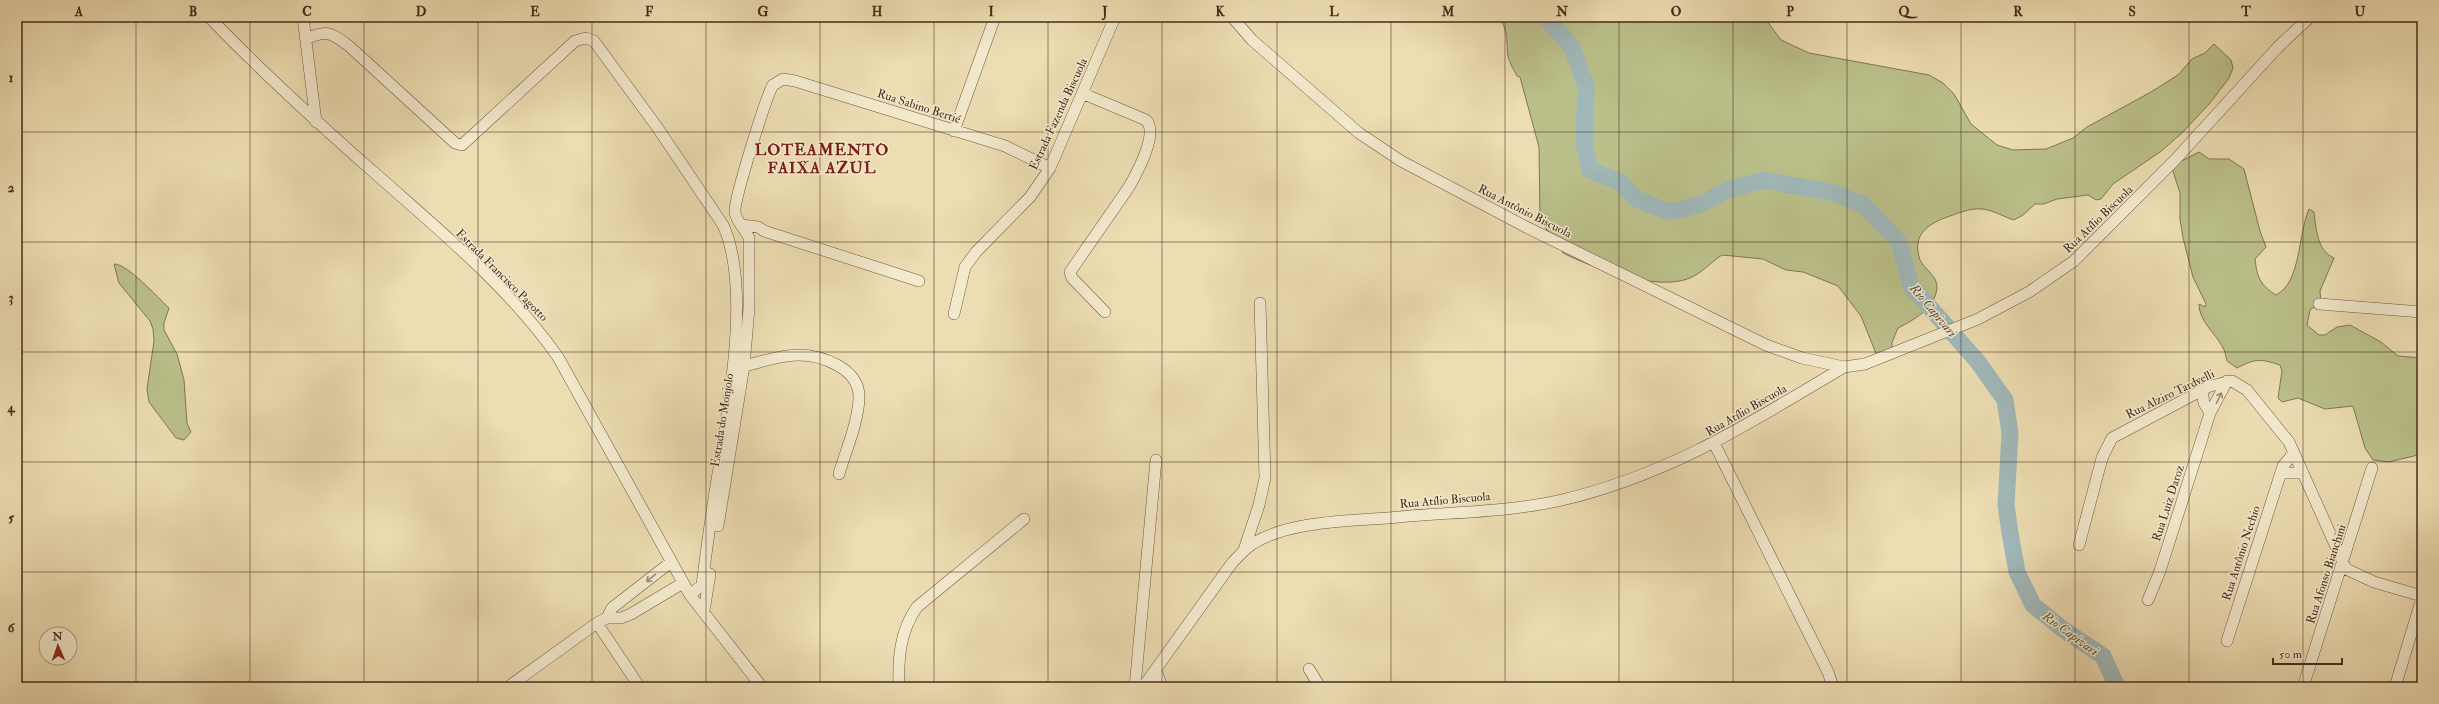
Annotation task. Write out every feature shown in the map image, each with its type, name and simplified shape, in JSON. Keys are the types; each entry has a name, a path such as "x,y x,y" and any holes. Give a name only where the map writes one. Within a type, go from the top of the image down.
{"street":[{"name":"Estrada Francisco Pagotto","path":"209,17 316,122 470,260 525,315 543,336 565,370 690,595 762,687"},
{"path":"303,17 316,122"},
{"path":"954,131 995,17"},
{"name":"Estrada Fazenda Biscuola","path":"954,314 965,267 976,252 1030,197 1050,168 1084,94 1115,17"},
{"name":"Rua Antônio Biscuola","path":"1232,17 1252,40 1359,133 1401,161 1524,226 1766,345 1802,358 1844,367"},
{"name":"Rua Atílio Biscuola","path":"1143,687 1232,563 1244,550 1264,538 1284,530 1326,524 1518,506 1560,500 1648,474 1714,443 1844,367 1865,364 1935,337 1959,327 2028,292 2074,261 2175,160 2278,47 2310,17"},
{"path":"306,39 320,32 331,33 349,46 455,143 462,145 575,41 586,38 594,41 657,128 723,225 729,238 735,263 736,329 729,400 702,585 690,595"},
{"name":"Rua Sabino Bertié","path":"778,81 783,79 795,81 1005,146 1050,168"},
{"name":"Estrada do Monjolo","path":"704,611 744,366 749,308 745,232 736,219 736,198 770,90 778,81"},
{"path":"1084,94 1146,120 1151,125 1152,133 1137,174 1072,268 1070,274 1104,312"},
{"path":"745,232 758,227 764,231 919,281"},
{"path":"745,232 764,231"},
{"path":"1244,550 1259,505 1265,478 1260,303"},
{"path":"2319,304 2422,312"},
{"path":"744,366 796,355 810,356 840,366 851,376 860,396 839,474"},
{"name":"Rua Alziro Tardvelli","path":"2079,545 2102,458 2112,438 2218,383 2227,381 2240,384 2253,396 2289,442 2343,564"},
{"name":"Rua Luiz Daroz","path":"2148,600 2160,571 2210,413 2227,381"},
{"path":"2202,392 2204,403 2210,413"},
{"path":"1714,443 1828,672 1833,687"},
{"name":"Rua Antônio Nechio","path":"2227,641 2256,545 2287,460 2294,453"},
{"path":"1134,687 1156,460"},
{"name":"Rua Afonso Bianchini","path":"2303,687 2372,468"},
{"path":"2282,473 2303,473"},
{"path":"900,687 898,669 901,643 908,620 917,608 1024,519"},
{"path":"607,618 612,608 671,562"},
{"path":"2343,564 2351,573 2422,597 2395,687"},
{"path":"508,687 597,623 607,618 620,618 631,614 683,583"},
{"path":"597,623 637,686"},
{"path":"1309,669 1320,687"},
{"path":"1156,670 1162,687"}],"green space":[{"path":"1497,17 1764,17 1781,40 1809,53 1929,75 1943,83 1954,94 1971,124 1997,145 2013,150 2046,149 2073,138 2087,127 2151,92 2178,75 2192,59 2205,53 2214,44 2231,60 2233,68 2229,78 2210,103 2182,133 2160,152 2113,184 2101,199 2096,200 2088,195 2057,199 2044,204 2035,204 2023,215 2014,220 1990,211 1974,209 1942,219 1929,226 1920,236 1918,251 1920,260 1933,276 1937,284 1937,288 1932,302 1928,307 1917,317 1898,328 1892,342 1892,359 1877,356 1861,316 1838,286 1803,272 1786,270 1763,259 1722,255 1690,278 1676,282 1660,282 1643,280 1608,271 1563,253 1557,240 1546,229 1540,216 1539,147 1520,77 1517,76 1510,63 1504,26"},
{"path":"2199,152 2209,159 2229,159 2244,169 2260,231 2266,247 2255,259 2258,276 2266,288 2276,295 2284,289 2290,280 2295,269 2305,219 2309,209 2314,212 2318,238 2321,245 2328,255 2334,258 2320,291 2321,302 2310,310 2307,325 2319,335 2325,335 2337,327 2350,325 2381,342 2398,356 2422,358 2422,454 2389,462 2373,460 2365,448 2353,406 2325,409 2298,398 2282,402 2278,398 2282,371 2280,365 2258,360 2249,362 2237,368 2227,361 2223,348 2204,321 2200,310 2199,304 2205,307 2206,304 2193,277 2183,238 2180,219 2180,193 2172,168 2172,166"},
{"path":"114,264 120,265 127,269 169,308 164,323 164,330 177,354 184,380 187,423 191,432 184,440 176,438 149,402 147,389 154,341 153,329 150,321 119,283"}],"waterway":[{"name":"Rio Capivari","path":"1546,17 1572,48 1586,86 1584,142 1590,170 1620,182 1636,199 1669,212 1698,205 1730,189 1763,180 1834,193 1864,205 1899,242 1911,286 1978,362 2005,400 2010,433 2006,505 2017,572 2033,605 2064,630 2103,656 2117,687"}],"district":[{"name":"LOTEAMENTO FAIXA AZUL","path":"822,158"}]}
